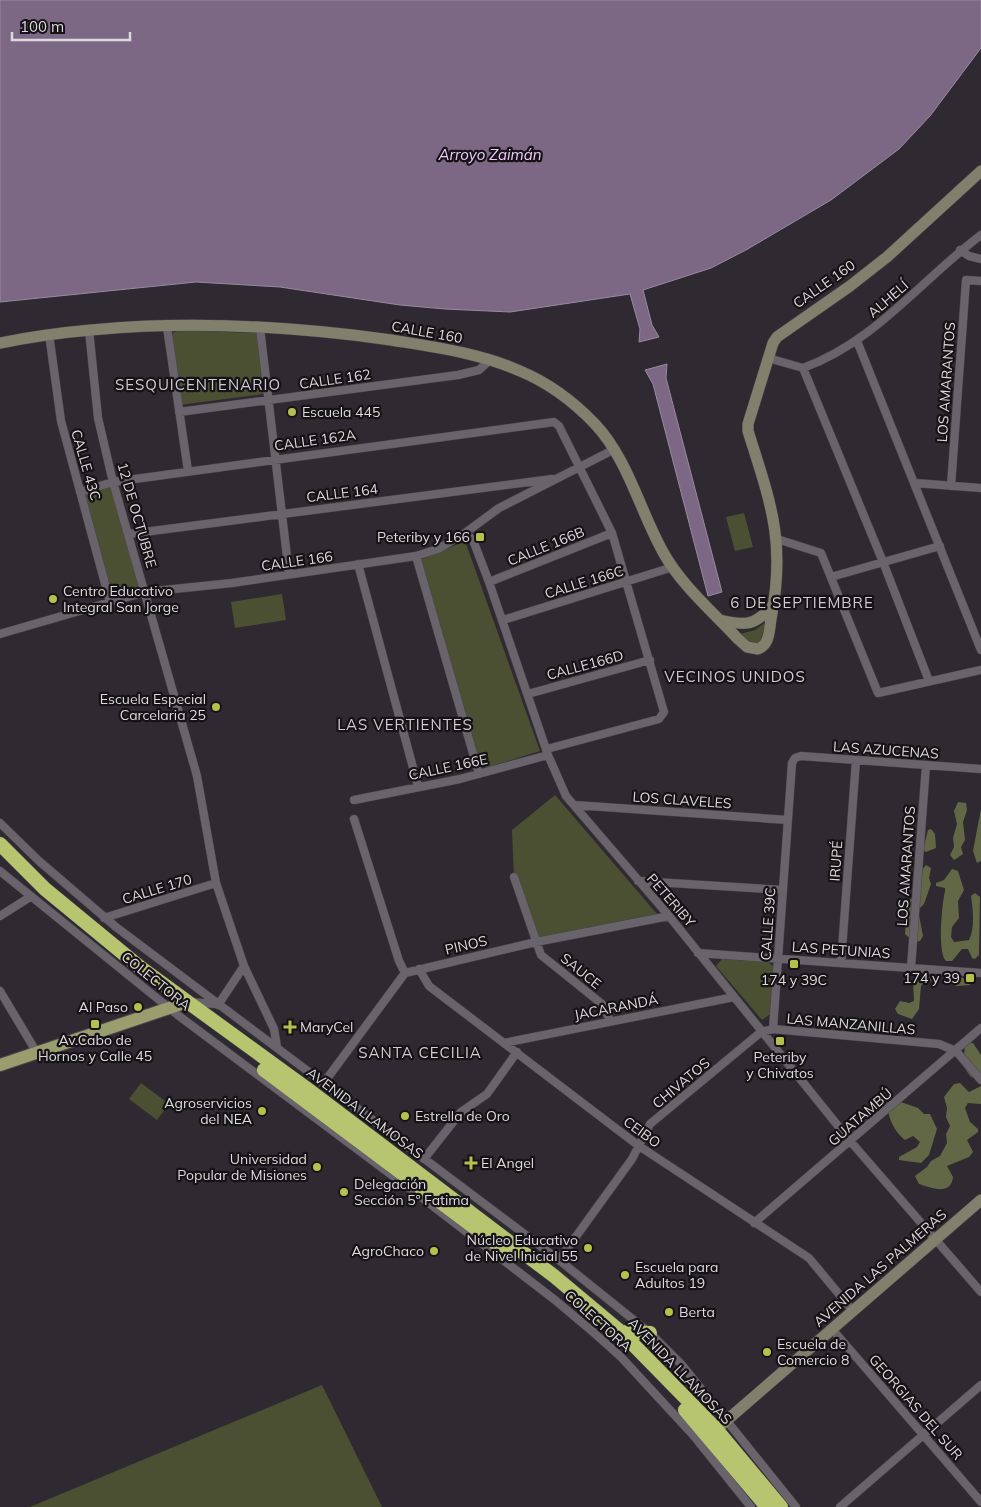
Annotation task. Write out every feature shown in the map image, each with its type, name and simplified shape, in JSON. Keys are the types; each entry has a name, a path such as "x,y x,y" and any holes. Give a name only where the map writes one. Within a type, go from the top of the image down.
{"highway":[{"name":"AVENIDA LLAMOSAS","path":"0,844 45,888 141,968 178,1006"},
{"name":"AVENIDA LLAMOSAS","path":"0,856 37,893 178,1006 302,1093 554,1276 621,1332 708,1436"},
{"name":"AVENIDA LLAMOSAS","path":"302,1093 423,1194 488,1244 545,1278 616,1338 682,1406 708,1436 731,1454 781,1507"},
{"path":"621,1332 650,1333"},
{"name":"AVENIDA LLAMOSAS","path":"731,1454 767,1507"}],"main road":[{"name":"CALLE 160","path":"0,343 49,334 89,330 210,325 372,338 415,344 490,360 520,370 560,393 597,426 615,449 662,550 673,567 747,647 758,649 767,642 778,576 778,539 766,488 748,432 749,417 773,343 784,331 850,286 886,257 981,171"},
{"path":"720,620 740,624 752,623 763,617 774,603"},
{"path":"0,1065 178,1006"},
{"name":"AVENIDA LAS PALMERAS","path":"708,1436 981,1200"}],"street":[{"name":"ALHELÍ","path":"803,368 857,341 893,314 960,250 981,235"},
{"path":"960,250 969,256 981,259"},
{"name":"LOS AMARANTOS","path":"951,486 966,280 981,281"},
{"path":"167,327 188,471"},
{"path":"260,328 289,574"},
{"name":"12 DE OCTUBRE","path":"89,330 98,418 113,482 197,776 216,883 244,966 274,1029 277,1047"},
{"name":"CALLE 43C","path":"49,334 60,420 110,602"},
{"path":"857,341 981,650"},
{"path":"768,358 803,368 883,562 929,681"},
{"name":"CALLE 162","path":"179,412 458,375 479,370 490,360"},
{"name":"CALLE 162A","path":"80,492 113,482 274,458 554,422 558,426 580,468"},
{"name":"CALLE 166","path":"0,634 145,592 416,556 438,549 465,533 499,508 615,449"},
{"path":"580,468 612,533 650,660"},
{"name":"CALLE 164","path":"129,534 559,478"},
{"path":"915,483 981,488"},
{"name":"PETERIBY","path":"465,533 473,540 490,582 547,752 560,785 669,916 851,1142 981,1292"},
{"name":"CALLE 166B","path":"490,582 612,533"},
{"path":"778,539 821,553 878,693 981,670"},
{"path":"831,577 940,546"},
{"path":"416,556 479,774"},
{"path":"358,564 418,786"},
{"name":"CALLE 166C","path":"503,620 673,567"},
{"name":"CALLE 166E","path":"354,800 479,774 547,752 659,720 664,712 650,660"},
{"name":"CALLE166D","path":"528,694 650,660"},
{"name":"LAS AZUCENAS","path":"792,763 795,758 801,756 981,769"},
{"name":"IRUPÉ","path":"841,963 856,760"},
{"name":"CALLE 39C","path":"773,1029 792,763"},
{"name":"LOS AMARANTOS","path":"911,968 926,765"},
{"name":"LOS CLAVELES","path":"575,805 788,820"},
{"path":"323,1084 404,973 398,961 354,819"},
{"path":"0,823 104,918"},
{"name":"COLECTORA","path":"0,871 30,897 178,1006 218,1004"},
{"name":"SAUCE","path":"514,877 541,955 602,1004 610,1020"},
{"path":"638,881 783,890"},
{"name":"CALLE 170","path":"104,918 216,883"},
{"path":"0,916 30,897"},
{"name":"PINOS","path":"404,973 536,942 669,916"},
{"name":"COLECTORA","path":"104,918 277,1047 302,1093 323,1084 559,1260 650,1333 682,1365 727,1420 731,1454 751,1507"},
{"name":"LAS PETUNIAS","path":"698,953 981,973"},
{"path":"218,1004 244,966"},
{"name":"CEIBO","path":"419,969 429,986 639,1146 809,1258 853,1311"},
{"path":"0,991 37,1053"},
{"name":"JACARANDÁ","path":"504,1043 610,1020 734,997"},
{"name":"GUATAMBÚ","path":"754,1223 851,1142 981,1028"},
{"name":"LAS MANZANILLAS","path":"761,1032 773,1029 939,1044 956,1051"},
{"name":"CHIVATOS","path":"559,1260 632,1159 650,1124 761,1032"},
{"path":"956,1051 981,1080"},
{"path":"424,1159 461,1112 487,1094 517,1052"},
{"name":"COLECTORA","path":"488,1244 621,1357 684,1425 708,1436"},
{"name":"GEORGIAS DEL SUR","path":"832,1329 981,1502"},
{"path":"840,1507 981,1386"},
{"path":"682,1406 684,1425"},
{"name":"COLECTORA","path":"731,1454 796,1507"}],"green space":[{"path":"178,330 257,333 263,394 179,405 170,341 173,333"},
{"path":"111,485 140,590 112,599 84,493"},
{"path":"744,513 753,547 735,551 726,517"},
{"path":"465,541 540,751 489,767 481,767 420,560"},
{"path":"282,594 286,620 235,628 231,602"},
{"path":"763,624 765,625 758,643 750,643 740,634 755,630"},
{"path":"555,795 657,914 534,938 514,880 512,830"},
{"path":"958,802 966,803 967,810 963,822 965,840 961,847 963,854 954,860 950,855 954,847 953,838 957,824 954,811"},
{"path":"981,809 981,861 977,863 973,851"},
{"path":"931,829 935,834 936,848 926,852 923,850 928,830"},
{"path":"926,865 931,868 929,878 931,884 924,904 918,910 923,936 920,941 914,942 905,934 905,912 908,903 916,895 921,871"},
{"path":"952,869 958,871 964,890 958,901 959,918 952,927 951,937 954,942 969,940 973,924 971,896 975,893 980,897 979,955 975,959 972,958 968,949 962,949 952,961 946,961 943,956 941,928 945,888 936,886 936,883 944,880"},
{"path":"722,959 769,962 775,969 772,1013 762,1020 716,966"},
{"path":"950,973 962,977 970,985 957,986 948,983 946,978"},
{"path":"915,976 929,977 932,981 924,982 921,986 919,1009 912,1019 898,1014 895,1009 900,1001 909,1003 914,1001 913,979"},
{"path":"973,1043 981,1055 981,1081 971,1077 963,1066 965,1045"},
{"path":"141,1083 169,1104 157,1120 129,1099"},
{"path":"960,1083 969,1092 981,1086 981,1104 968,1103 965,1108 970,1122 978,1129 978,1132 967,1140 973,1152 969,1157 947,1166 953,1177 949,1187 940,1189 919,1184 915,1176 927,1167 931,1161 940,1156 947,1143 946,1134 950,1126 946,1117 947,1108 944,1097 954,1084"},
{"path":"898,1101 918,1108 924,1114 930,1114 937,1129 929,1155 921,1163 899,1160 899,1157 917,1147 920,1142 913,1136 905,1140 894,1127 888,1111"},
{"path":"322,1385 382,1507 30,1507"}],"water":[{"name":"Arroyo Zaimán","path":"0,0 981,0 981,48 930,116 899,149 831,200 746,250 711,268 643,290 652,325 659,337 639,342 640,329 630,294 510,312 400,305 280,287 196,282 0,302"},
{"path":"667,364 666,378 722,592 708,596 653,384 645,370"}],"place":[{"name":"Escuela 445","path":"292,412"},
{"name":"Peteriby y 166","path":"480,537"},
{"name":"Centro Educativo Integral San Jorge","path":"53,599"},
{"name":"Escuela Especial Carcelaria 25","path":"216,707"},
{"name":"174 y 39C","path":"794,964"},
{"name":"174 y 39","path":"970,978"},
{"name":"Al Paso","path":"138,1007"},
{"name":"Av.Cabo de Hornos y Calle 45","path":"95,1024"},
{"name":"MaryCel","path":"290,1027"},
{"name":"Peteriby y Chivatos","path":"780,1041"},
{"name":"Agroservicios del NEA","path":"262,1111"},
{"name":"Estrella de Oro","path":"405,1116"},
{"name":"El Angel","path":"471,1163"},
{"name":"Universidad Popular de Misiones","path":"317,1167"},
{"name":"Delegación Sección 5º Fatima","path":"344,1192"},
{"name":"Núcleo Educativo de Nivel Inicial 55","path":"588,1248"},
{"name":"AgroChaco","path":"434,1251"},
{"name":"Escuela para Adultos 19","path":"625,1275"},
{"name":"Berta","path":"669,1312"},
{"name":"Escuela de Comercio 8","path":"767,1352"}],"district":[{"name":"SESQUICENTENARIO","path":"198,385"},
{"name":"6 DE SEPTIEMBRE","path":"802,603"},
{"name":"VECINOS UNIDOS","path":"735,677"},
{"name":"LAS VERTIENTES","path":"405,725"},
{"name":"SANTA CECILIA","path":"420,1053"}]}
